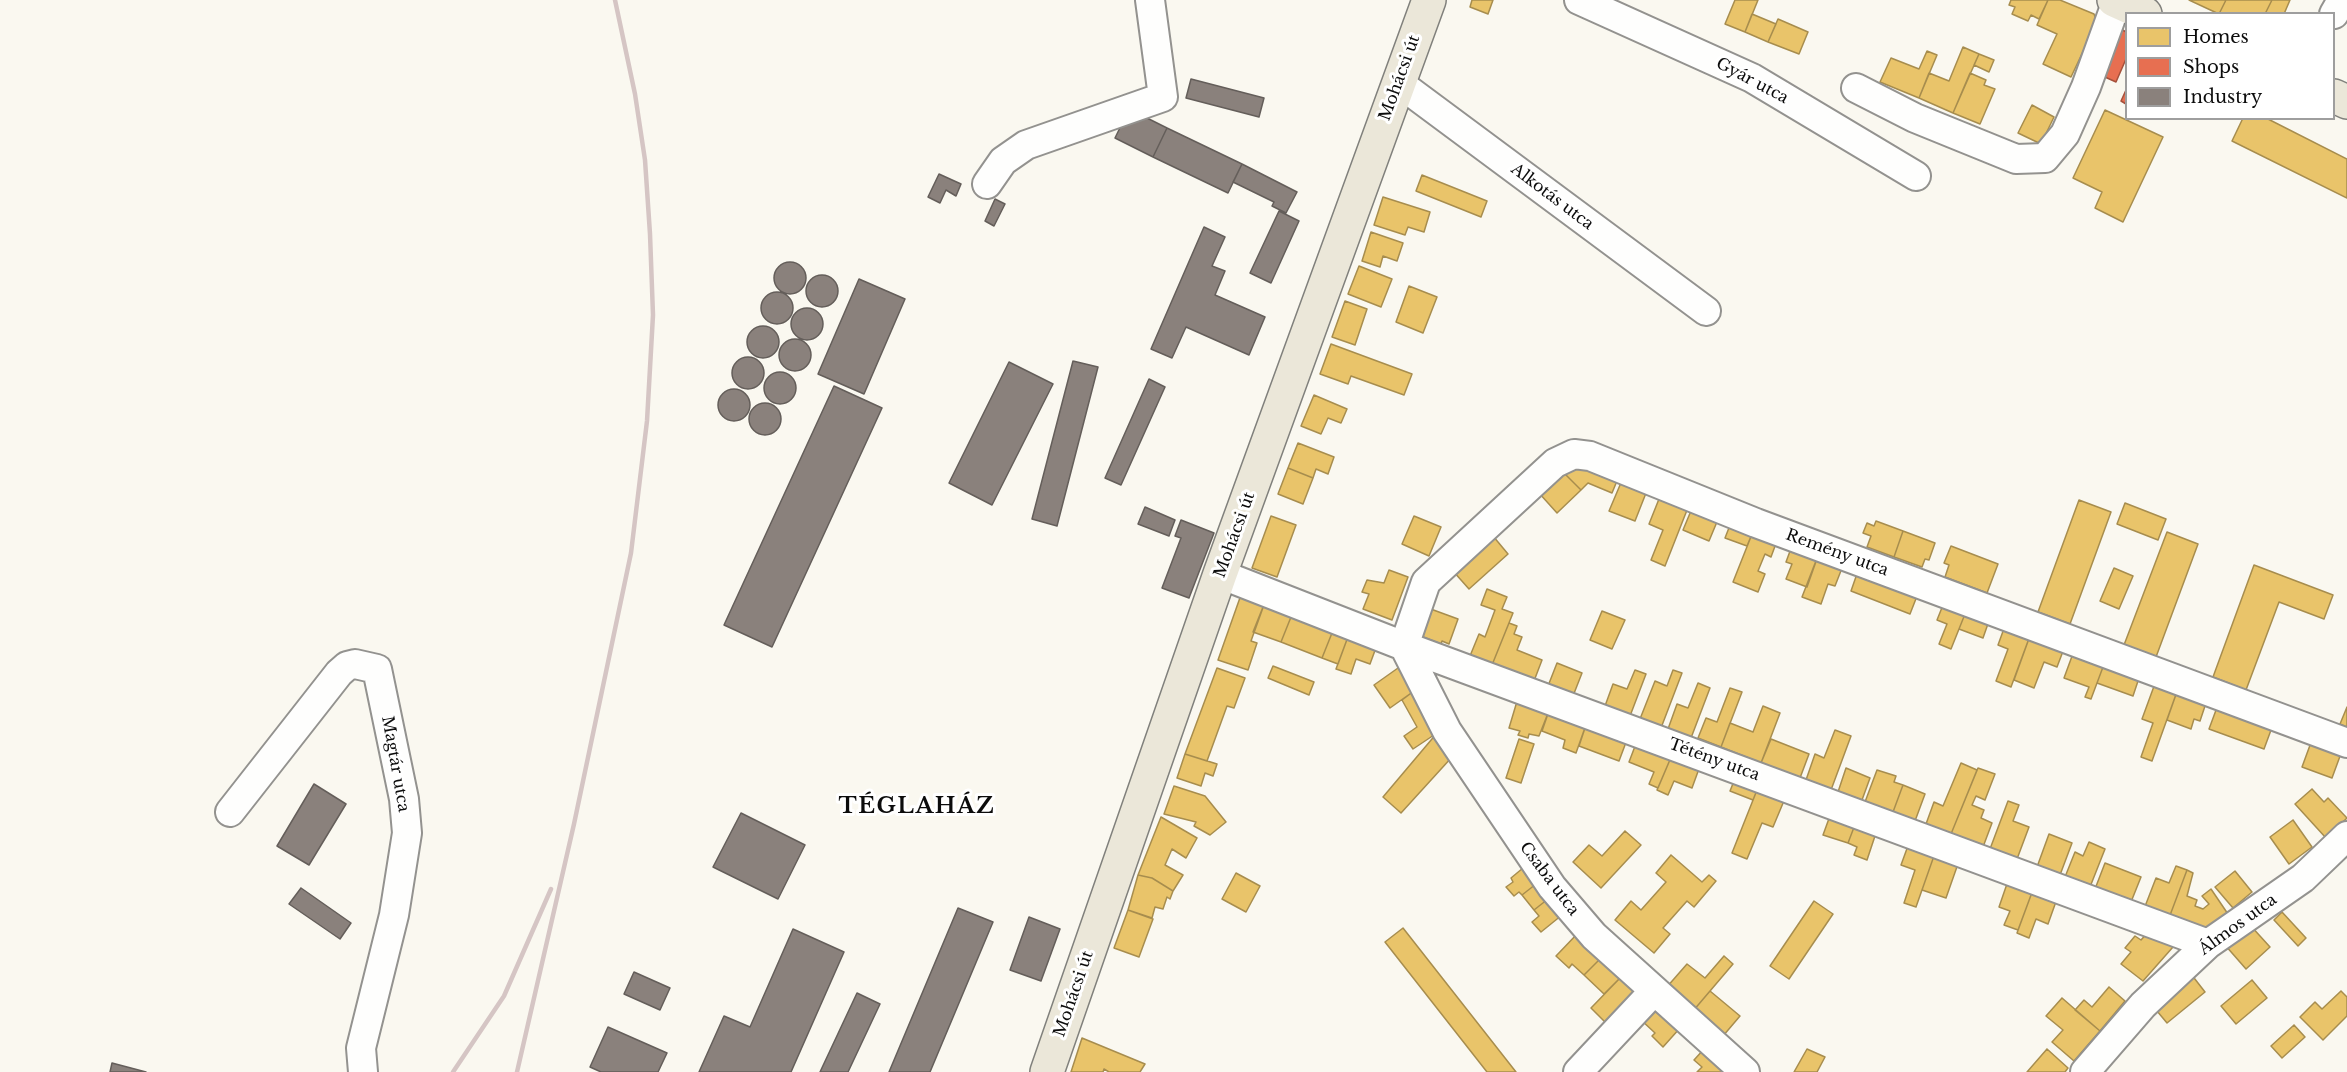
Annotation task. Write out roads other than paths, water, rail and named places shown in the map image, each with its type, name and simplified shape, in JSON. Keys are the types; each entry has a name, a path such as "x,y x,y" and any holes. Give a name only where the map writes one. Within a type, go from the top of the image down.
{"main road":[{"name":"Mohácsi út","path":"1047,1072 1220,574 1427,2"}],"street":[{"path":"987,184 1003,161 1026,145 1163,98 1150,0"},
{"name":"Gyár utca","path":"1580,0 1752,78 1916,176"},
{"path":"1856,88 1915,118 2016,159 2045,158 2065,134 2125,5"},
{"name":"Alkotás utca","path":"1399,83 1706,311"},
{"name":"Remény utca","path":"1404,646 1426,582 1555,463 1574,454 1590,456 1756,523 2347,743"},
{"name":"Tétény utca","path":"1220,574 1404,646 2208,944"},
{"name":"Csaba utca","path":"1404,646 1447,731 1552,887 1594,936 1745,1072"},
{"name":"Magtár utca","path":"230,812 339,672 355,664 377,669 404,799 407,832 394,915 361,1048 363,1072"},
{"name":"Álmos utca","path":"2085,1072 2143,1005 2208,944 2303,878 2347,836"},
{"path":"1578,1072 1654,992"}],"railway":[{"path":"517,1072 574,824 631,553 647,421 653,315 645,160 635,94 615,0"},
{"path":"453,1072 504,996 551,889"}],"district":[{"name":"TÉGLAHÁZ","path":"917,807"}]}
